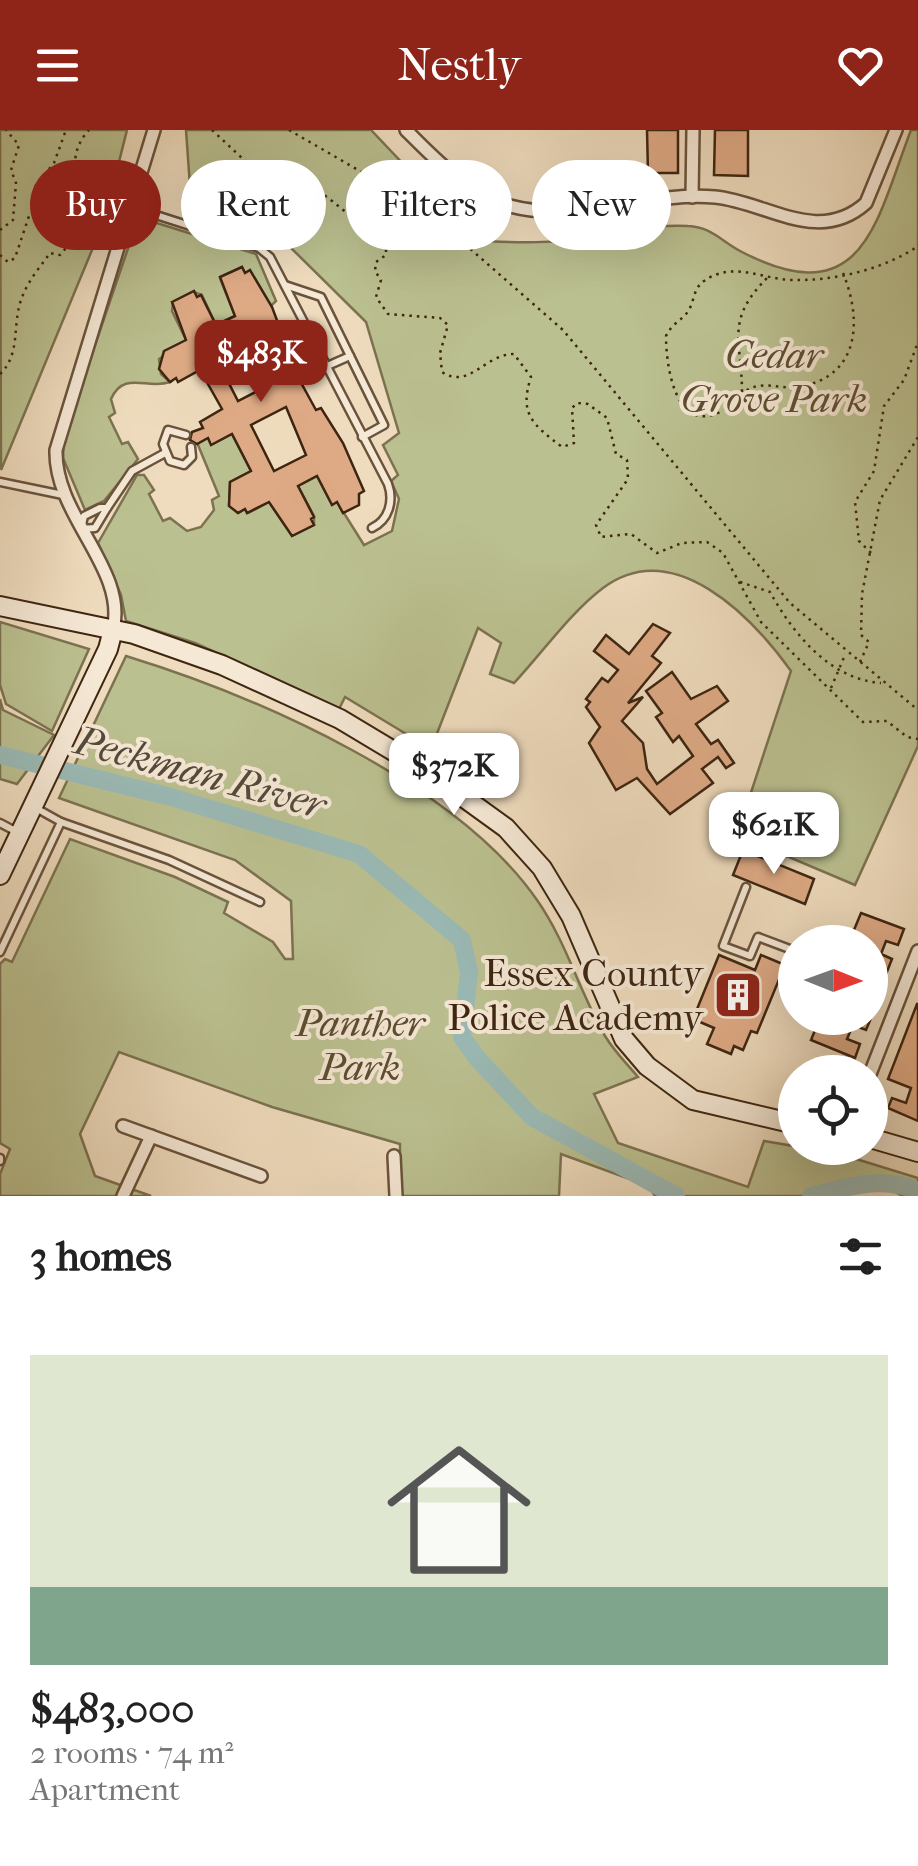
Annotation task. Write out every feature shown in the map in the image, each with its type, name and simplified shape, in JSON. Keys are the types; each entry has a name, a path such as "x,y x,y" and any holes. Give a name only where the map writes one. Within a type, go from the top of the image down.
{"street":[{"path":"145,160 154,130"},
{"path":"406,130 450,174 507,206 567,212 692,197 721,198 790,220 829,222 844,218 866,203 896,130"},
{"path":"692,197 693,130"},
{"path":"0,875 112,630 114,596 63,495 57,472 58,440 118,250"},
{"path":"0,606 112,630 198,656 276,688 384,744 482,808 519,841 561,896 614,1019 647,1066 693,1100 778,1120"},
{"path":"877,1055 918,951"},
{"path":"123,1126 261,1176"},
{"path":"123,1196 151,1136"},
{"path":"888,1143 918,1152"},
{"path":"394,1156 396,1196"}],"lane":[{"path":"161,216 258,248 270,258 392,494 380,524 372,528"},
{"path":"284,285 322,297 384,425 362,436"},
{"path":"325,367 350,356"},
{"path":"186,435 168,430 165,453 170,460 184,465 192,457 192,446"},
{"path":"106,508 84,516 81,528 95,528 132,471 165,453"},
{"path":"0,482 63,495"},
{"path":"33,806 61,822 169,860 260,902"},
{"path":"0,822 20,833"},
{"path":"0,952 61,822"},
{"path":"746,887 723,946 750,956 758,936 778,944"}],"path":[{"path":"0,230 12,220 16,183 11,170 19,145 6,130"},
{"path":"0,255 8,262 16,258 29,216 46,199 32,189 54,163 66,130"},
{"path":"0,374 13,361 21,300 39,265 50,252 60,255 66,248 64,214 72,209 85,210 103,193 80,183 75,172 81,139 89,130"},
{"path":"212,130 256,172 272,170 304,184 352,215 386,247 386,255 376,262 375,270 381,280 376,297 388,314 440,318 448,326 440,353 442,372 452,378 465,378 484,361 514,354 531,377 524,394 526,408 534,423 562,447 574,443 572,408 577,403 588,404 607,418 616,454 627,460 628,479 596,524 600,536 631,534 656,552 682,543 707,542 724,553 761,622 863,722 887,721 906,737 918,739"},
{"path":"288,130 391,189 451,232 563,330 764,574 818,630 918,710"},
{"path":"843,273 857,320 843,359 812,384 758,386 742,392 720,412 686,409 674,394 666,336 688,312 696,290 707,279 734,271 798,280 843,273 890,263 918,246"},
{"path":"742,392 736,327 748,299 769,276"},
{"path":"872,554 859,541 855,502 874,471 884,406 904,380 918,342"},
{"path":"859,664 869,642 861,635 860,614 880,500 918,437"},
{"path":"740,582 770,592 795,630 837,670 858,681 882,683"},
{"path":"830,688 846,654 859,664"}],"green space":[{"path":"0,130 127,130 119,160 30,160 30,250 92,250 1,470"},
{"name":"Cedar Grove Park","path":"186,130 371,130 399,160 346,160 346,250 512,250 512,242 532,242 532,250 671,250 671,227 688,226 710,232 742,252 783,269 815,272 840,265 859,249 887,196 911,130 918,130 918,746 855,885 737,835 791,671 733,607 709,589 683,577 657,571 630,574 603,588 514,683 490,674 501,643 478,628 431,749 345,697 339,709 195,643 126,621 121,595 98,543 137,475 144,475 154,490 149,494 163,521 170,518 187,531 201,527 214,510 212,500 219,496 196,440 206,435 212,444 231,432 251,471 230,482 229,505 238,513 245,509 248,513 269,502 292,536 314,525 314,516 298,486 317,476 332,504 337,502 364,545 392,531 399,499 391,481 398,475 383,445 399,433 366,322 293,250 326,250 326,160 188,160"},
{"path":"161,224 181,231 181,250 243,250 256,254 276,301 269,308 250,271 245,273 242,267 220,278 235,316 216,325 202,295 194,292 173,302 172,311 186,340 159,359 161,374 170,382 122,385 111,399 115,413 109,417 122,444 128,442 138,459 104,501 85,510 63,458 64,436 127,250 161,250"},
{"path":"0,622 89,649 52,731 6,704 0,685"},
{"name":"Panther Park","path":"126,656 179,673 293,720 406,782 457,818 502,858 537,900 605,1036 638,1077 594,1094 618,1143 748,1187 764,1141 778,1143 778,1165 876,1165 918,1178 918,1196 903,1196 880,1184 843,1196 655,1196 649,1186 561,1154 559,1196 400,1196 400,1144 272,1107 119,1052 80,1134 95,1176 151,1196 0,1196 0,1174 10,1149 0,1143 0,964 5,959 12,962 70,839 175,877 228,902 224,913 273,942 285,959 293,959 291,901 235,860 59,798"},
{"path":"0,699 3,710 54,735 17,784 0,779"}],"building":[{"path":"647,130 678,130 678,173 671,173 671,160 648,160"},
{"path":"715,130 748,130 748,176 714,175"},
{"path":"242,267 245,273 250,270 272,307 299,379 316,410 321,408 343,443 364,491 359,494 359,505 343,513 337,502 332,505 317,476 298,486 314,517 314,525 292,536 269,502 247,513 245,509 238,513 229,506 230,482 251,471 232,434 211,445 208,438 197,444 190,440 192,432 203,428 200,422 222,409 200,370 170,382 159,369 164,351 186,340 172,302 194,291 197,297 201,295 216,325 235,316 220,277","holes":["245,339 273,383 238,401 214,354","286,407 306,455 274,471 251,425"]},
{"path":"653,624 670,633 652,656 661,663 628,703 643,697 622,721 643,743 647,769 657,784 693,756 679,736 673,742 656,717 662,713 646,691 672,672 691,699 717,686 728,701 696,724 711,744 718,740 734,763 726,768 718,757 702,769 713,783 670,814 637,778 616,790 589,743 600,727 586,707 590,702 586,699 602,678 608,682 618,670 594,651 606,635 629,654"},
{"path":"743,850 814,879 805,904 733,875"},
{"path":"861,913 904,929 898,945 888,942 888,925 856,925"},
{"name":"Essex County Police Academy","path":"719,955 755,970 761,955 778,962 778,982 757,1033 751,1031 743,1050 734,1046 731,1054 707,1044 714,1028 693,1019"},
{"path":"918,1004 918,1121 888,1108 892,1098 906,1103 911,1088 888,1079"},
{"path":"813,1035 849,1035 847,1039 860,1044 856,1055 848,1055 811,1040"}],"waterway":[{"name":"Peckman River","path":"0,755 171,797 359,854 462,940 469,972 462,1037 477,1058 532,1117 676,1196"},
{"name":"Peckman River","path":"811,1196 878,1183 918,1191"}],"place":[{"name":"Essex County Police Academy","path":"738,995"}]}
